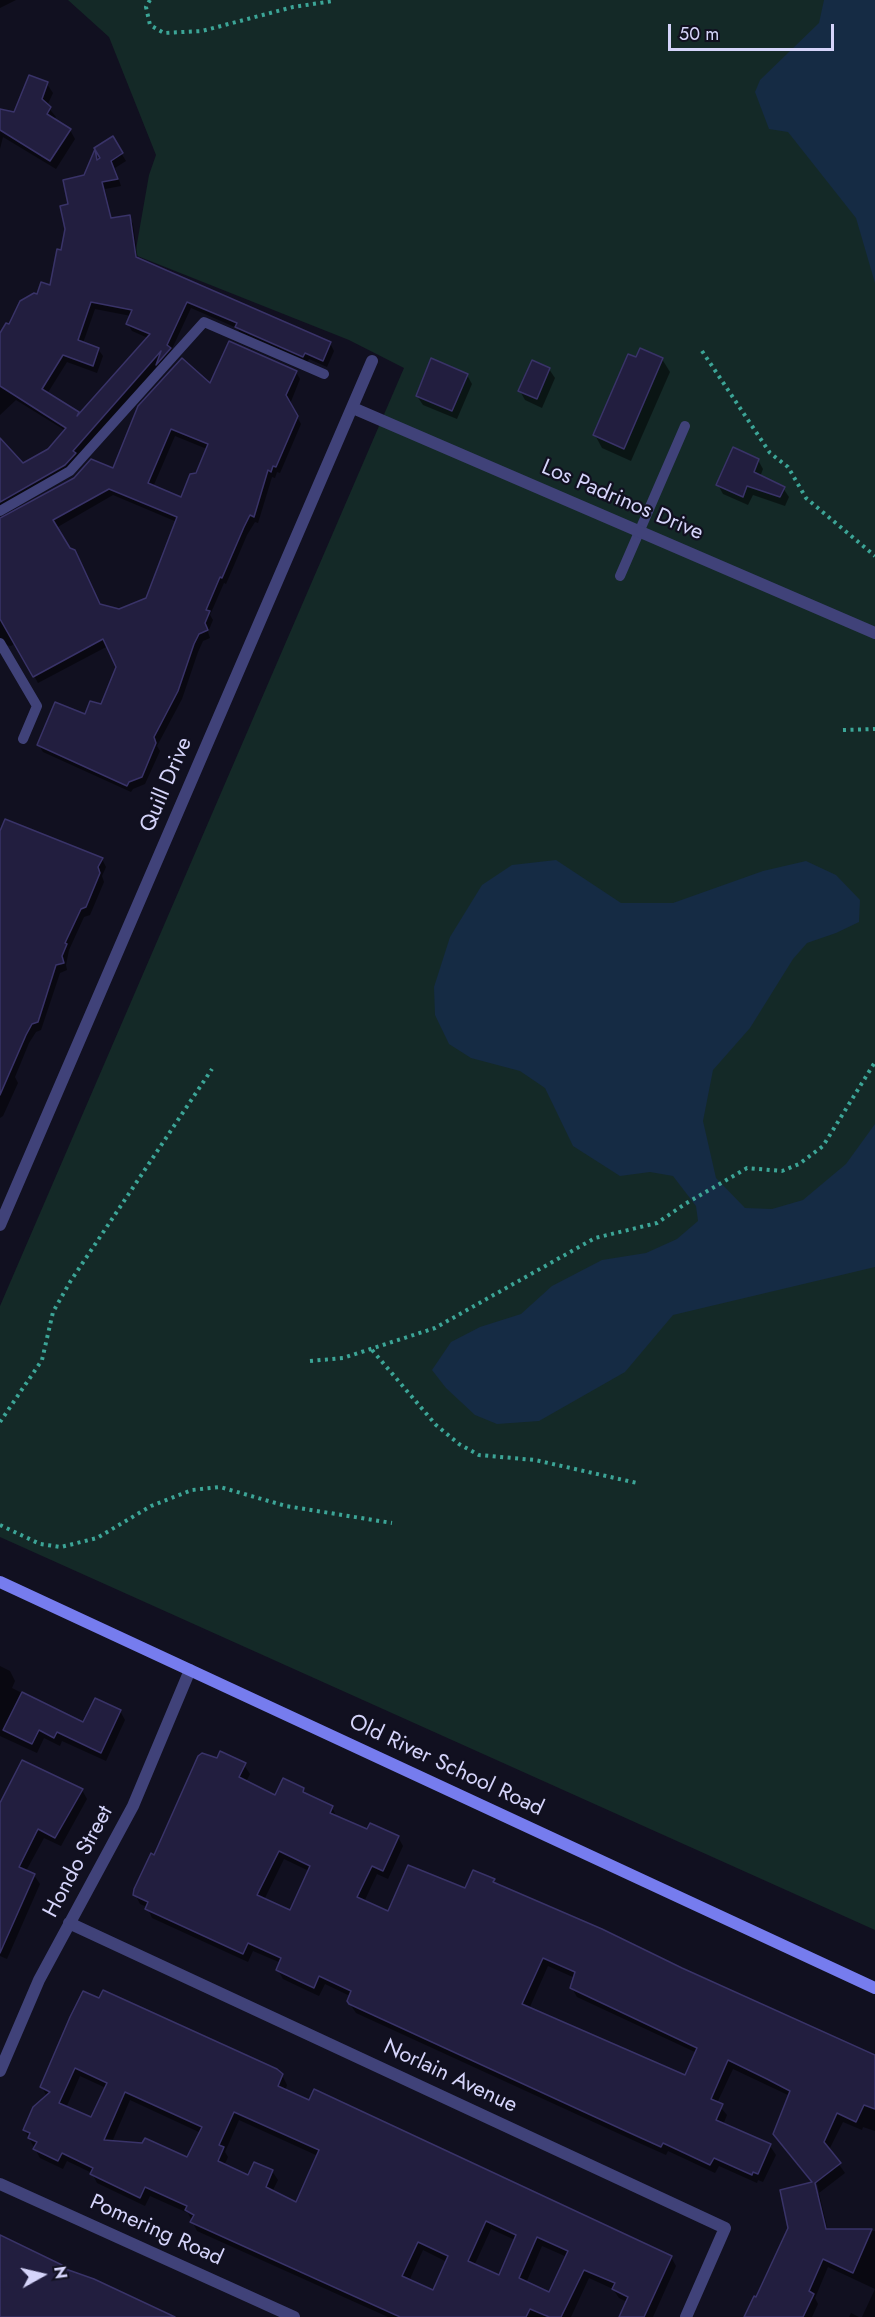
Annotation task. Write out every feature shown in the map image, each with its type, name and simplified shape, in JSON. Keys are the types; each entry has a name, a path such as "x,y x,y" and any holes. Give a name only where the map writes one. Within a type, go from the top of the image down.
{"main road":[{"name":"Old River School Road","path":"0,1582 875,1988"}],"street":[{"name":"Quill Drive","path":"0,1225 372,361"},
{"name":"Los Padrinos Drive","path":"352,408 875,633"},
{"name":"Hondo Street","path":"0,2071 39,1980 133,1806 190,1670"},
{"name":"Norlain Avenue","path":"69,1923 725,2228 686,2317"},
{"name":"Pomering Road","path":"0,2184 294,2317"}],"lane":[{"path":"0,511 70,471 204,322 324,374"},
{"path":"620,576 685,426"},
{"path":"0,643 37,706 24,739"}],"path":[{"path":"150,0 146,7 150,25 164,33 202,31 293,7 333,1"},
{"path":"702,351 770,453 788,467 806,498 875,556"},
{"path":"843,730 875,729"},
{"path":"310,1361 343,1359 435,1328 595,1238 657,1222 685,1203 747,1168 782,1171 799,1164 824,1146 875,1062"},
{"path":"0,1422 42,1360 53,1312 70,1281 212,1069"},
{"path":"372,1350 436,1425 459,1444 478,1455 535,1460 636,1483"},
{"path":"0,1525 40,1544 61,1547 98,1538 151,1506 192,1490 220,1487 286,1506 392,1523"}],"green space":[{"path":"68,0 875,0 875,1930 0,1537 0,1306 404,368 349,340 135,255 149,175 156,155 109,37"}],"water":[{"path":"824,0 875,0 875,283 856,218 788,132 769,129 755,92 760,80 819,23"},
{"path":"556,860 621,903 673,903 763,871 806,861 836,875 860,900 859,922 807,943 793,959 750,1028 713,1070 703,1121 716,1178 745,1208 772,1209 803,1200 846,1164 875,1124 875,1267 673,1315 625,1372 539,1421 497,1424 475,1415 446,1388 432,1370 451,1342 480,1327 521,1314 552,1286 602,1260 646,1253 677,1239 698,1221 696,1206 673,1176 650,1172 620,1176 573,1146 545,1088 520,1071 471,1058 449,1044 435,1015 434,987 450,937 482,885 512,865"}],"building":[{"path":"29,75 48,82 42,99 51,107 47,114 71,129 50,161 0,130 0,109 14,112"},
{"path":"113,136 123,153 111,161 118,179 102,182 111,218 130,215 136,257 331,342 323,361 305,353 303,357 235,327 237,323 187,302 167,345 171,348 156,365 161,351 73,451 76,453 65,465 0,502 0,438 23,463 48,449 66,428 0,386 0,333 6,323 9,324 20,301 34,293 37,294 41,282 50,285 57,249 61,250 65,229 60,206 68,204 63,180 84,175 94,148","holes":["91,302 132,310 126,324 150,334 77,416 79,412 42,389 63,355 93,366 99,348 78,340"]},
{"path":"229,341 297,371 286,395 298,416 276,467 273,466 271,472 268,470 254,517 250,515 222,578 220,577 206,610 210,611 205,623 208,630 199,634 194,644 178,691 154,737 156,743 142,777 129,782 127,786 37,745 55,702 85,714 90,701 101,704 116,667 103,639 33,677 0,619 0,518 74,478 91,459 113,468 138,406 182,358 210,383","holes":["171,429 208,444 196,473 190,474 181,497 148,483","109,489 177,517 146,598 119,609 100,604 75,550 70,548 53,520"]},
{"path":"640,348 663,358 624,449 593,435 628,354 636,357"},
{"path":"431,358 468,374 452,411 416,396"},
{"path":"532,360 550,368 537,399 518,391"},
{"path":"733,447 759,459 754,472 785,487 780,497 747,486 743,497 716,485"},
{"path":"5,819 103,858 98,867 100,873 86,907 81,909 65,943 67,944 62,956 64,963 56,965 38,1022 32,1024 26,1035 0,1095 0,831"},
{"path":"22,1692 83,1722 95,1698 121,1710 101,1753 57,1732 54,1738 39,1730 32,1744 3,1730"},
{"path":"220,1751 246,1763 239,1777 275,1795 283,1778 304,1788 303,1792 333,1806 330,1813 367,1829 370,1823 399,1836 383,1871 372,1866 357,1897 388,1911 408,1865 465,1888 473,1870 495,1879 493,1882 602,1929 682,1968 875,2055 875,2109 864,2105 856,2122 837,2113 824,2142 841,2163 815,2183 826,2229 872,2229 853,2273 823,2259 809,2291 814,2294 803,2317 744,2317 754,2296 756,2297 788,2228 780,2190 812,2182 773,2134 790,2091 767,2079 728,2060 711,2099 723,2104 716,2120 771,2144 758,2174 753,2172 752,2175 714,2158 710,2165 663,2143 661,2147 349,2004 347,2001 351,1991 319,1976 314,1988 276,1970 281,1958 248,1943 243,1954 145,1909 148,1902 133,1895 151,1853 154,1855 198,1756 202,1753 217,1758","holes":["279,1851 310,1866 290,1910 257,1895","543,1958 575,1972 570,1988 697,2048 685,2075 522,2004"]},
{"path":"22,1760 83,1789 55,1838 38,1829 19,1867 35,1874 0,1953 0,1803"},
{"path":"103,1990 277,2069 283,2074 278,2086 309,2100 314,2089 672,2256 644,2317 619,2317 628,2297 612,2289 615,2283 584,2270 561,2317 549,2317 530,2309 526,2317 400,2317 190,2222 194,2215 185,2210 187,2206 145,2187 140,2198 90,2174 93,2168 62,2153 58,2161 33,2149 37,2142 28,2138 30,2133 23,2130 33,2107 50,2092 40,2087 70,2017 83,1991 99,1998","holes":["75,2068 107,2083 91,2117 59,2103","125,2092 202,2127 187,2157 145,2138 142,2143 104,2140","234,2112 319,2150 296,2202 266,2187 273,2170 254,2162 248,2175 218,2161 224,2147 219,2145","486,2221 516,2235 499,2275 468,2261","537,2237 568,2251 549,2292 519,2278","418,2242 448,2256 433,2290 402,2276"]},
{"path":"0,2235 62,2265 60,2267 94,2279 175,2317 0,2317"}]}
